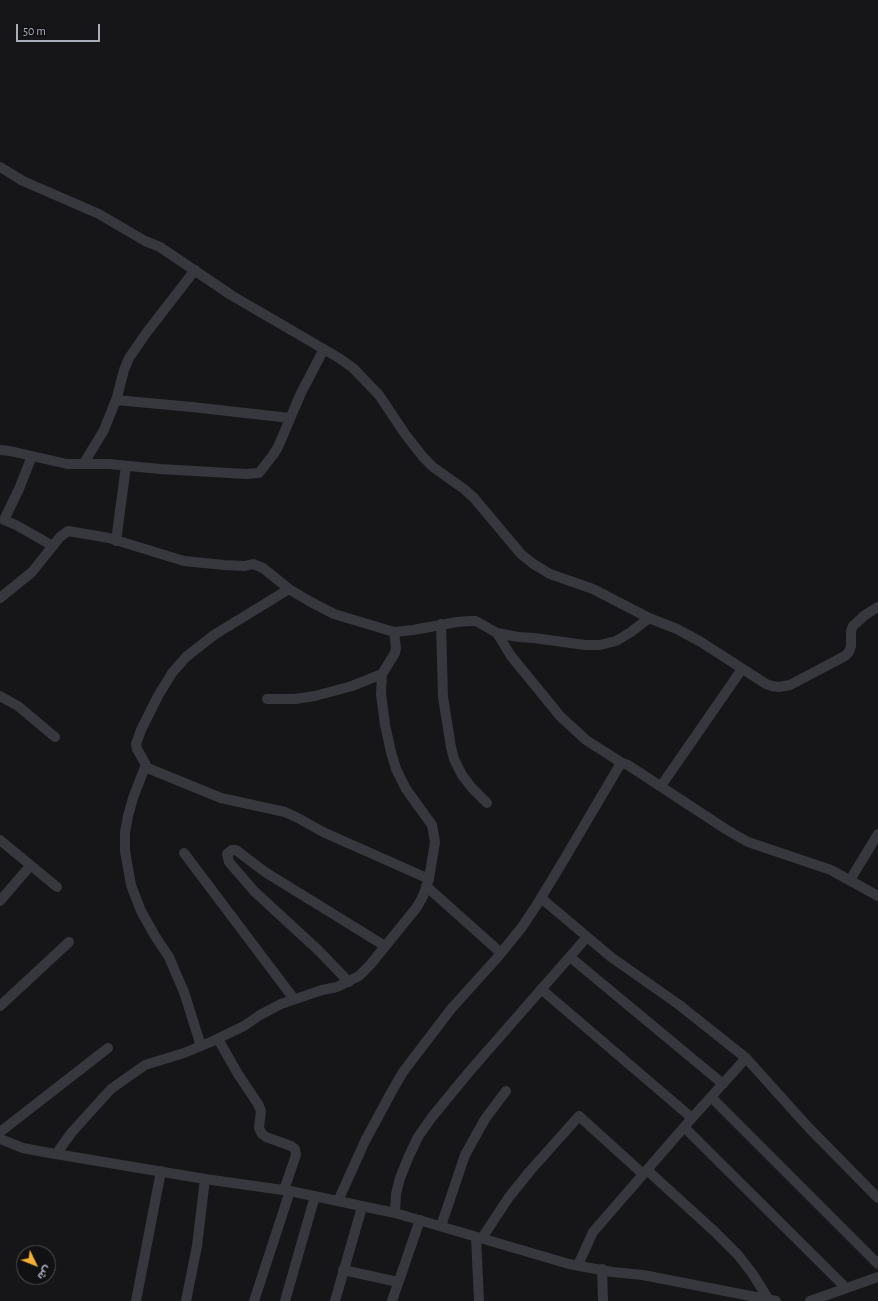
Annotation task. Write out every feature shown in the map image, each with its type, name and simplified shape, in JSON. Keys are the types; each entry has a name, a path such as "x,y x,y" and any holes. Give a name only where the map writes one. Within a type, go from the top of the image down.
{"street":[{"path":"0,167 23,181 99,214 145,241 160,247 231,294 324,349 353,368 379,395 405,434 423,457 433,467 474,498 516,548 532,563 550,574 593,589 649,618 677,629 701,642 754,677 772,686 790,685 845,656 849,652 851,646 851,631 853,626 865,615 878,607"},
{"path":"84,463 104,430 116,400 124,370 129,358 147,332 168,307 195,270"},
{"path":"0,450 60,463 84,463 253,474 259,473 273,455 301,393 324,349"},
{"path":"116,400 290,418"},
{"path":"32,456 19,489 2,520 16,524 53,546"},
{"path":"116,540 126,466"},
{"path":"0,598 32,572 60,537 68,531 109,538 184,561 245,566 253,564 263,568 289,589 309,602 334,614 394,632 463,621 476,621 497,633 518,638 534,638 585,645 600,645 616,641 649,618"},
{"path":"201,1046 184,992 169,957 141,911 131,885 125,851 125,832 133,798 145,767 145,763 137,749 136,744 141,730 158,696 172,673 186,657 205,642 289,589"},
{"path":"441,624 443,697 454,759 462,775 487,803"},
{"path":"56,1154 72,1132 106,1095 145,1065 218,1039 282,1004 349,982 359,976 370,965 417,907 428,882 435,842 432,825 406,789 396,769 385,725 381,694 382,674 395,653 396,648 394,632"},
{"path":"497,633 511,656 560,716 586,740 622,764 628,765 727,830 748,842 831,870 878,896"},
{"path":"661,786 742,669"},
{"path":"267,699 295,699 315,696 352,686 382,674"},
{"path":"0,696 18,706 55,737"},
{"path":"338,1201 365,1141 403,1072 451,1009 522,927 541,898 618,768 622,764"},
{"path":"145,767 221,798 285,812 323,832 428,882 501,953"},
{"path":"850,880 878,834"},
{"path":"0,840 57,887"},
{"path":"349,982 318,950 254,890 229,862 227,854 232,850 236,850 265,872 385,946"},
{"path":"184,853 294,1000"},
{"path":"0,901 30,866"},
{"path":"541,898 611,957 678,1004 746,1058 809,1128 878,1198"},
{"path":"396,1214 396,1194 400,1178 418,1137 432,1117 469,1072 587,937"},
{"path":"0,1006 69,942"},
{"path":"570,957 723,1084"},
{"path":"541,989 692,1118"},
{"path":"218,1039 238,1074 258,1104 261,1111 259,1128 262,1134 266,1137 291,1146 295,1149 296,1155 254,1301"},
{"path":"0,1132 108,1048"},
{"path":"578,1265 593,1232 746,1058"},
{"path":"440,1226 465,1155 485,1119 506,1091"},
{"path":"711,1097 878,1264"},
{"path":"479,1301 479,1238 530,1171 578,1116 714,1231 738,1256 772,1300"},
{"path":"684,1127 846,1288"},
{"path":"0,1139 22,1148 205,1179 287,1190 420,1220 578,1265 602,1270 643,1275 772,1300"},
{"path":"136,1301 161,1171"},
{"path":"186,1301 197,1246 205,1179"},
{"path":"285,1301 315,1196"},
{"path":"335,1301 362,1207"},
{"path":"392,1301 420,1220"},
{"path":"343,1270 398,1282"},
{"path":"602,1270 603,1301"},
{"path":"810,1301 878,1277"}]}
